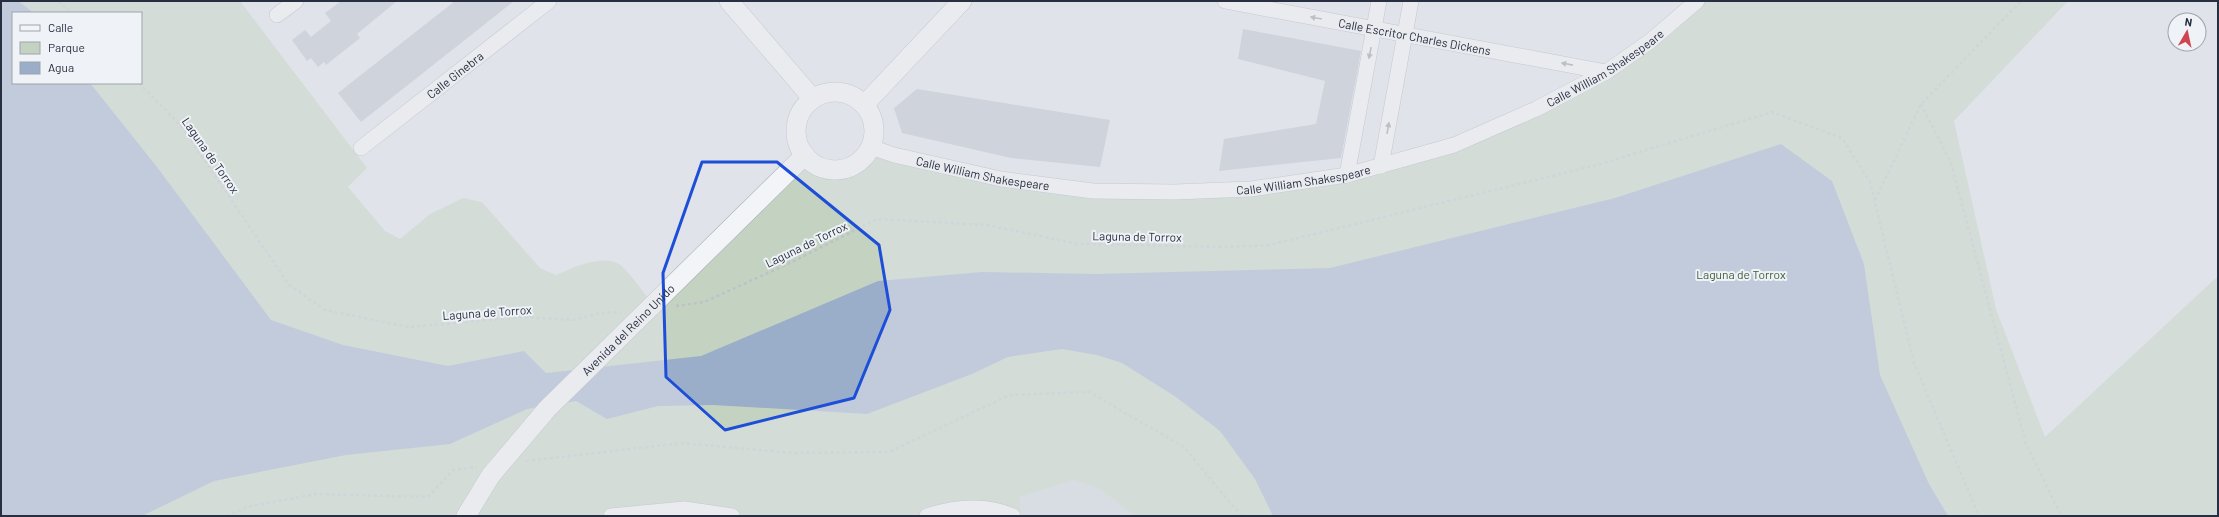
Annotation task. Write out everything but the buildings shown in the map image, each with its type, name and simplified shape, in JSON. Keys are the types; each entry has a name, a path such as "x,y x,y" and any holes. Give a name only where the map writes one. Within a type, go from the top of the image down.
{"street":[{"path":"278,15 296,1"},
{"name":"Calle Ginebra","path":"361,148 549,1"},
{"path":"730,1 813,99"},
{"path":"864,105 962,1"},
{"name":"Calle Escritor Charles Dickens","path":"1225,1 1606,72"},
{"path":"1347,175 1379,1"},
{"path":"1381,166 1411,1"},
{"name":"Calle William Shakespeare","path":"871,147 894,155 1001,179 1094,191 1174,192 1251,189 1347,175 1454,145 1536,109 1606,72 1649,42 1697,1"},
{"path":"834,92 856,98 864,105 874,126 874,137 871,147 858,162 840,169 827,169 814,164 805,155 798,144 797,126 804,108 813,99 834,92"},
{"name":"Avenida del Reino Unido","path":"466,516 491,475 547,409 805,155"},
{"path":"927,516 952,508 975,508 1013,516"},
{"path":"611,516 684,509 732,516"}],"path":[{"path":"59,1 70,12"},
{"path":"1875,200 1921,104 2021,1"},
{"name":"Laguna de Torrox","path":"140,84 182,127 289,286 325,310 408,327 524,317 573,320 601,313 648,310 704,302 792,262 877,219 988,225 1078,244 1229,246 1269,245 1596,166 1772,112 1842,138 1870,182 1914,363 1980,516"},
{"path":"1921,104 1951,163 2026,444 2061,516"},
{"path":"227,516 247,507 316,494 428,497 453,470 682,443 793,453 889,452 1010,395 1089,392 1184,446 1241,516"}],"highlighted area":[{"path":"702,162 777,162 879,245 890,310 854,398 725,430 666,377 663,273"}],"shaded area":[{"path":"1074,480 1100,489 1135,516 1021,516 1020,497"}],"green space":[{"name":"Laguna de Torrox","path":"1,1 240,1 367,168 348,187 385,231 400,239 430,214 463,198 482,202 540,268 556,275 595,261 612,261 619,264 626,270 651,302 803,156 813,162 823,165 840,165 857,159 874,147 1094,190 1239,189 1344,175 1455,142 1604,75 1695,1 2068,1 1954,121 1996,309 2045,437 2218,276 2218,516 1135,516 1100,489 1074,480 1020,497 1021,516 1,516"}],"water":[{"name":"Laguna de Torrox","path":"1,1 18,1 33,12 12,12 12,84 91,84 157,167 271,320 343,345 448,366 524,351 546,373 701,356 878,281 982,272 1096,274 1330,268 1615,198 1781,144 1832,181 1864,264 1880,375 1929,484 1948,516 1273,516 1255,479 1220,431 1176,397 1122,363 1097,355 1062,349 1008,357 972,374 867,414 713,405 658,406 607,419 576,401 527,409 450,444 346,455 214,481 142,516 1,516"}]}
